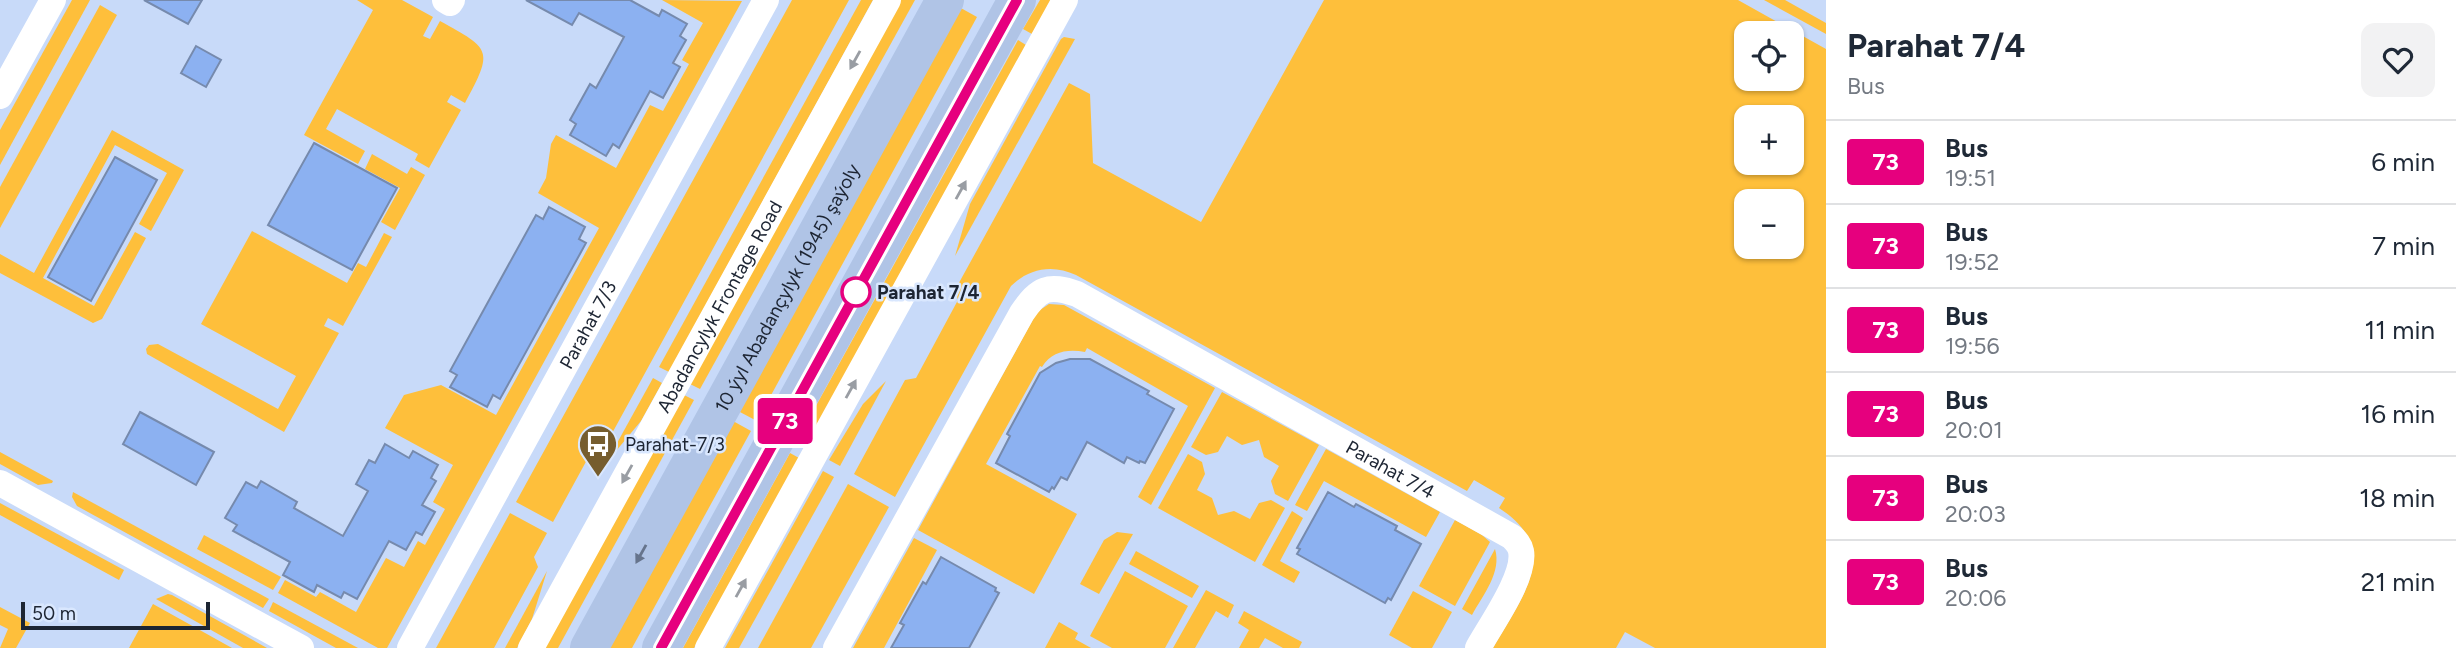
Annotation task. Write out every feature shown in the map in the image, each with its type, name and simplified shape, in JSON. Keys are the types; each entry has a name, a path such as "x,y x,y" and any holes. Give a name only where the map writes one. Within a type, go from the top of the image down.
{"main road":[{"name":"10 ýyl Abadançylyk (1945) şaýoly","path":"589,648 945,0"},
{"path":"661,648 1017,0"}],"street":[{"path":"0,96 53,0"},
{"name":"Parahat 7/3","path":"410,648 766,0"},
{"name":"Abadancylyk Frontage Road","path":"531,648 888,0"},
{"path":"708,648 1065,0"},
{"name":"Parahat 7/4","path":"836,648 1022,313 1033,298 1046,288 1077,294 1512,537 1521,548 1522,562 1478,648"},
{"path":"0,483 301,648"}],"shaded area":[{"path":"72,0 90,0 0,165 0,130"},
{"path":"357,0 402,0 433,17 423,36 430,39 440,21 470,38 482,53 480,72 465,103 451,95 447,102 461,110 429,168 415,160 418,154 337,109 326,129 365,151 358,164 304,135 373,10"},
{"path":"662,0 742,1 387,648 378,648 278,593 285,580 316,597 320,592 356,612 386,558 404,567 418,541 425,545 445,509 433,502 453,465 385,428 404,395 441,385 496,415 599,228 538,193 546,178 551,144 556,135 616,168 650,105 663,111 689,64 682,60 703,23"},
{"path":"792,0 849,0 598,459 588,458 553,522 516,502"},
{"path":"861,0 873,0 669,372 659,367"},
{"path":"901,0 915,0 700,389 690,384"},
{"path":"1040,0 1051,0 1032,34 1023,29"},
{"path":"1324,0 1738,0 1776,21 1734,21 1734,91 1804,91 1804,37 1826,49 1826,648 1655,648 1625,632 1616,648 1493,648 1524,593 1531,575 1533,558 1529,541 1519,524 1499,508 1505,498 1474,480 1467,491 1076,275 1059,270 1033,272 1011,286 895,497 854,474 905,380 916,378 958,300 955,290 1069,83 1090,94 1093,163 1201,222"},
{"path":"1764,0 1785,0 1826,23 1826,34"},
{"path":"100,5 117,15 0,228 0,187"},
{"path":"959,7 977,17 757,421 738,411"},
{"path":"1064,37 1075,39 955,256 970,204"},
{"path":"1018,40 1026,45 805,447 796,442"},
{"path":"112,130 184,170 151,231 139,224 167,173 115,145 43,278 94,306 135,232 146,238 102,319 93,323 0,273 0,254 34,273"},
{"path":"372,154 407,174 411,167 425,175 395,230 381,222 400,188 365,169"},
{"path":"252,231 347,283 358,263 366,267 384,233 392,237 343,326 328,318 324,326 339,333 284,432 147,354 146,349 149,345 158,344 278,409 296,376 201,324"},
{"path":"1049,304 1064,305 1215,388 1151,505 1138,497 1188,406 1087,348 1085,352 1061,352 1040,366 986,464 1077,514 1034,594 918,530 1037,312"},
{"path":"653,378 662,383 641,421 606,463"},
{"path":"886,381 840,466 829,460 863,404"},
{"path":"1222,392 1319,445 1288,501 1275,494 1271,481 1279,466 1264,457 1259,440 1242,445 1227,436 1218,452 1206,455 1191,447"},
{"path":"684,395 694,400 558,648 545,648"},
{"path":"733,421 751,431 632,648 608,648"},
{"path":"1326,449 1440,512 1426,537 1324,481 1307,511 1295,505"},
{"path":"0,452 53,481 52,483 38,485 0,464"},
{"path":"790,453 799,458 694,648 683,648"},
{"path":"1188,454 1202,462 1205,474 1197,490 1212,498 1218,515 1234,511 1250,519 1259,503 1271,500 1285,508 1255,562 1158,508"},
{"path":"823,471 834,477 739,648 725,648"},
{"path":"848,484 889,507 811,648 758,648"},
{"path":"73,492 269,599 263,608 77,506 72,497"},
{"path":"0,503 124,570 119,580 0,515"},
{"path":"1292,511 1303,518 1280,561 1300,572 1294,583 1262,565"},
{"path":"510,513 547,533 534,557 538,567 494,648 436,648"},
{"path":"1455,520 1490,542 1455,606 1419,586"},
{"path":"1117,532 1133,534 1099,594 1080,584 1104,540"},
{"path":"204,535 281,577 273,590 197,549"},
{"path":"914,538 937,550 884,648 853,648"},
{"path":"1495,549 1494,575 1472,615 1462,609"},
{"path":"1136,551 1199,586 1192,598 1129,564"},
{"path":"547,571 532,619 517,648 505,648"},
{"path":"1125,571 1188,606 1165,648 1112,648 1090,636"},
{"path":"1206,590 1234,605 1228,618 1216,611 1195,648 1173,648"},
{"path":"1413,591 1452,612 1432,648 1412,648 1389,635"},
{"path":"168,594 267,648 243,648 156,599"},
{"path":"273,602 358,648 336,648 269,611"},
{"path":"153,604 232,648 129,648"},
{"path":"0,607 30,623 16,648 0,648 8,629 0,625"},
{"path":"1244,611 1302,642 1299,648 1283,648 1265,638 1259,648 1239,648 1249,630 1238,623"},
{"path":"1059,622 1078,633 1075,639 1091,648 1045,648"}],"building":[{"path":"144,0 202,0 188,24"},
{"path":"526,0 630,0 659,16 662,10 687,24 680,36 686,40 673,63 680,67 663,98 650,91 619,148 613,144 606,156 570,135 576,124 570,120 590,84 596,88 624,37 579,13 572,25"},
{"path":"196,46 221,60 206,87 181,73"},
{"path":"314,143 397,188 352,270 268,225"},
{"path":"115,157 157,180 91,301 48,277"},
{"path":"549,207 585,227 579,239 586,243 500,399 493,395 487,407 450,387 457,375 450,371 536,215 543,219"},
{"path":"1070,359 1090,359 1149,391 1147,394 1174,409 1145,463 1127,457 1124,463 1087,442 1067,480 1061,477 1049,492 996,463 1010,436 1007,434 1040,373 1056,363"},
{"path":"140,412 214,452 196,485 123,444"},
{"path":"385,444 409,458 413,451 438,465 431,478 436,481 422,505 435,512 422,535 416,532 406,550 389,541 357,599 344,592 341,598 317,585 314,592 283,575 290,562 233,531 237,525 225,518 246,482 257,488 261,481 297,502 294,508 343,536 368,491 356,484 369,460 375,463"},
{"path":"1328,492 1397,526 1395,530 1421,544 1391,600 1388,598 1385,603 1297,554 1300,549 1297,548"},
{"path":"941,557 996,588 995,591 999,593 969,648 891,648 904,625 900,623"}],"bus line":[{"name":"73","path":"661,648 1017,0"}],"place":[{"name":"Parahat 7/4","path":"856,292"},
{"name":"Parahat-7/3","path":"598,478"}]}
